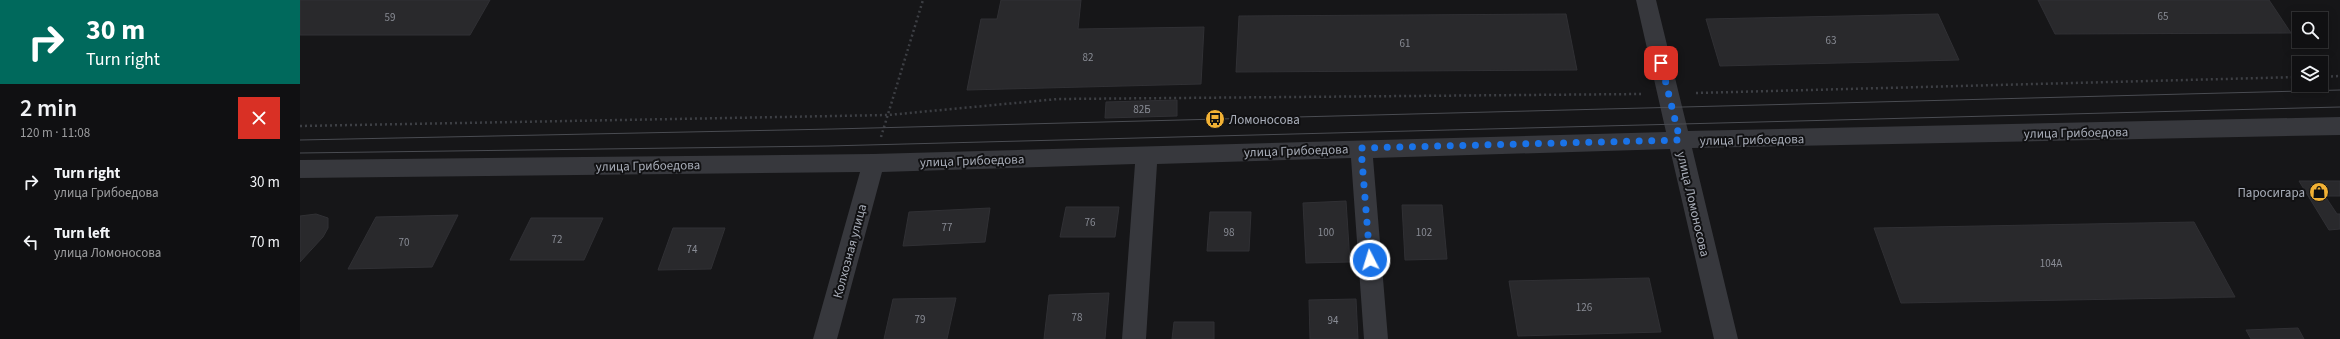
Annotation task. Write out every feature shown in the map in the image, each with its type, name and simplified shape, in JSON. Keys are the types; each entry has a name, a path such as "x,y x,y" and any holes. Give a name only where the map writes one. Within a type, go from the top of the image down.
{"street":[{"name":"улица Ломоносова","path":"1646,0 1726,339"},
{"name":"улица Грибоедова","path":"300,169 873,163 1361,148 2340,126"},
{"path":"1361,148 1376,339"},
{"path":"1134,339 1147,155"},
{"name":"Колхозная улица","path":"825,339 873,163"}],"path":[{"path":"873,163 923,0"},
{"path":"2328,77 2340,76"},
{"path":"300,126 888,115 1058,99 1668,94 2292,77"}],"building":[{"path":"300,0 490,0 470,35 300,35"},
{"path":"1001,0 1081,0 1078,29 1204,27 1201,84 967,90 981,19 997,19"},
{"path":"2038,0 2269,0 2291,33 2055,34"},
{"path":"1566,14 1577,70 1236,72 1239,16"},
{"path":"1938,14 1959,60 1720,66 1706,19"},
{"path":"1177,100 1177,116 1105,118 1106,102"},
{"path":"2299,181 2340,181 2340,196 2325,196 2337,214 2340,214 2340,229 2329,230"},
{"path":"1346,201 1350,262 1306,263 1303,203"},
{"path":"1402,205 1442,205 1447,259 1405,260"},
{"path":"1066,207 1119,207 1115,237 1060,237"},
{"path":"990,208 985,242 903,246 909,212"},
{"path":"1210,212 1251,212 1249,251 1207,251"},
{"path":"316,214 328,218 328,228 323,237 300,262 300,216"},
{"path":"458,215 432,267 348,269 376,217"},
{"path":"531,218 603,218 584,260 510,260"},
{"path":"2194,222 2235,297 1901,303 1874,228"},
{"path":"673,228 725,228 711,269 658,270"},
{"path":"1649,278 1661,332 1518,336 1509,281"},
{"path":"1109,293 1105,339 1044,339 1049,295"},
{"path":"956,298 947,339 884,339 893,299"},
{"path":"1356,299 1358,339 1310,339 1309,300"},
{"path":"1174,322 1214,322 1214,339 1172,339"},
{"path":"2298,328 2304,339 2251,339 2246,330"}],"tram line":[{"path":"300,140 833,129 2340,90"},
{"path":"300,153 828,146 2340,107"}],"place":[{"name":"Ломоносова","path":"1215,119"},
{"name":"Паросигара","path":"2319,192"}],"route":[{"path":"1370,260 1361,148 1680,140 1661,63"}]}
